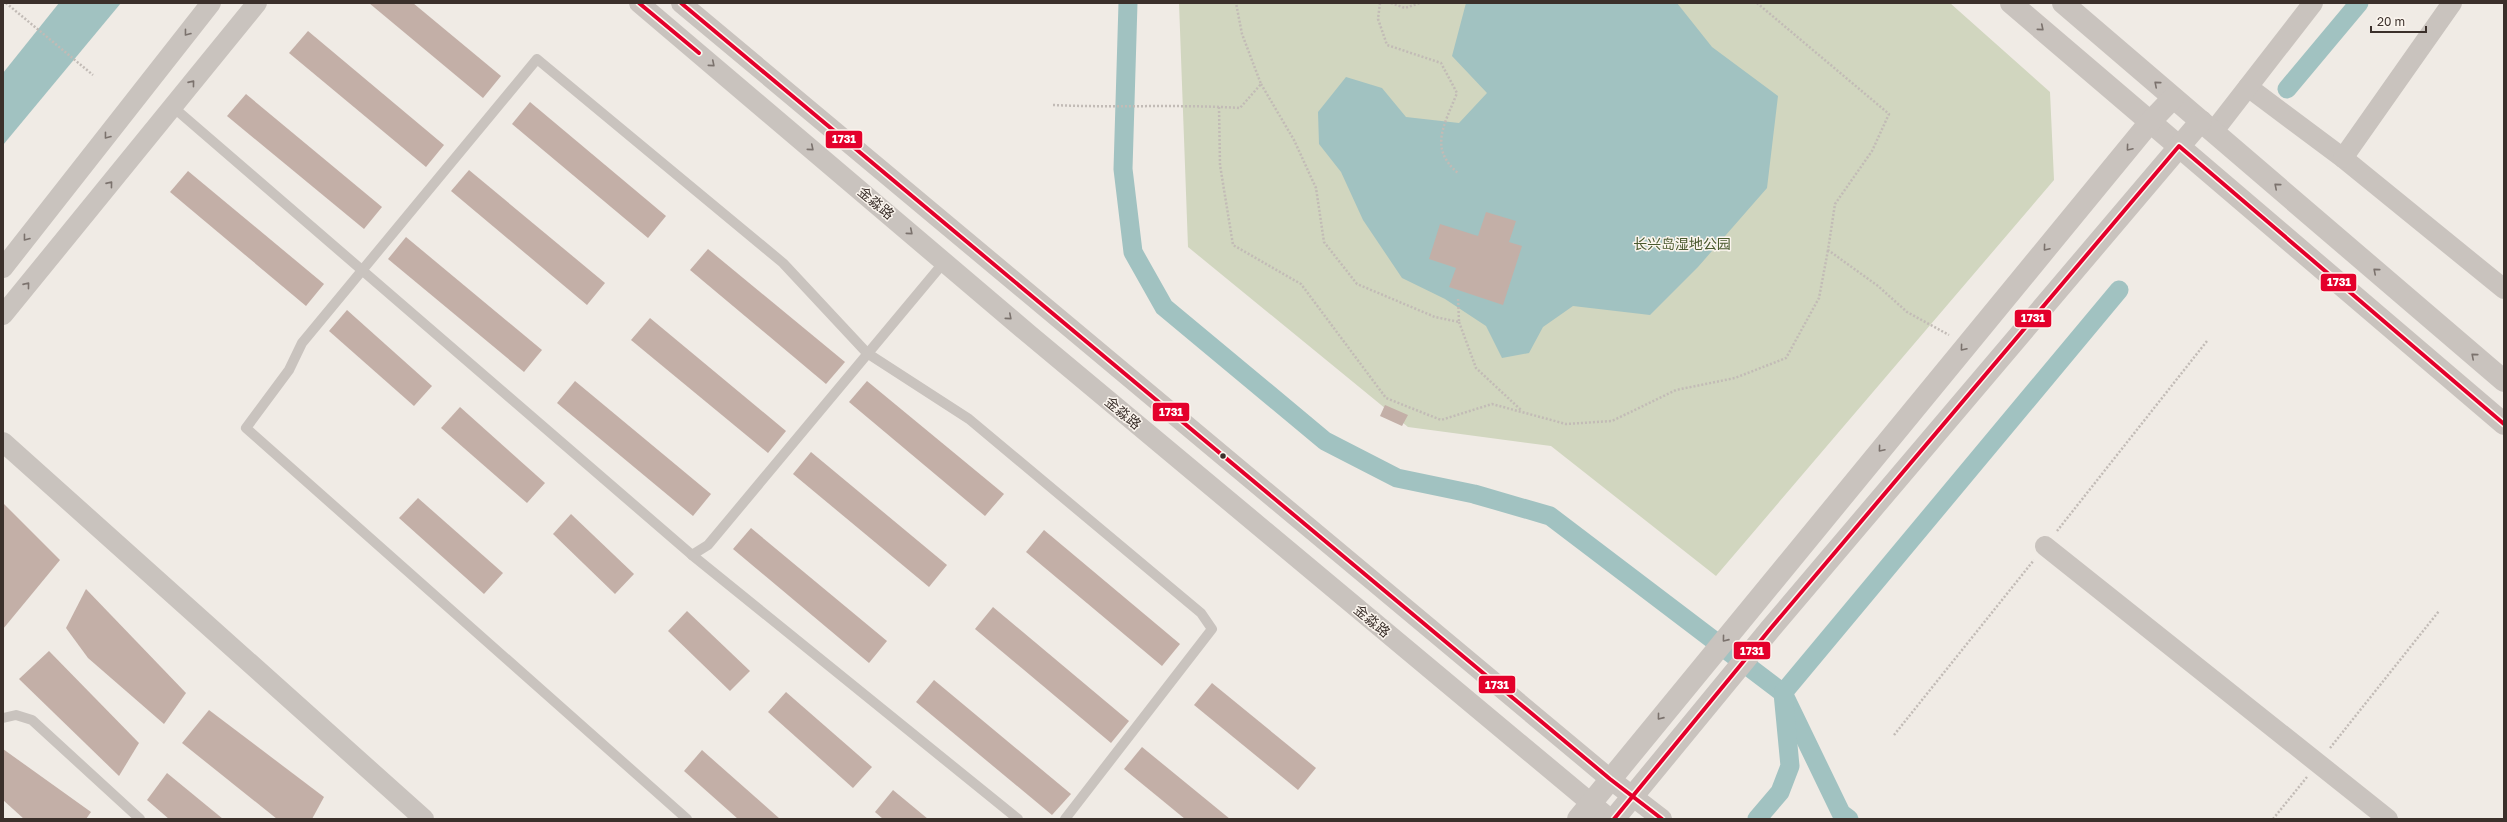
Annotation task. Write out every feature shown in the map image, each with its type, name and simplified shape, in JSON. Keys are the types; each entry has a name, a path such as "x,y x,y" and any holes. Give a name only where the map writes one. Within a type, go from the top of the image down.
{"street":[{"path":"3,268 211,3"},
{"path":"3,315 257,3"},
{"name":"金淼路","path":"639,3 945,261 1584,811 1610,819"},
{"name":"金淼路","path":"681,3 1610,779 1633,795 1662,819"},
{"path":"2011,3 2504,424"},
{"path":"2063,3 2504,381"},
{"path":"1614,819 1771,628 2179,146 2207,127 2248,87 2311,3"},
{"path":"2343,158 2452,3"},
{"path":"2248,87 2343,158 2504,290"},
{"path":"1584,811 1749,608 2150,122 2173,98"},
{"path":"3,442 424,819"},
{"path":"2045,546 2388,819"}],"lane":[{"path":"687,819 246,428 289,370 302,343 537,59 783,263 867,353 969,420 1201,613 1212,629 1065,819"},
{"path":"173,107 692,555 1018,819"},
{"path":"692,555 708,545 945,261"},
{"path":"3,718 16,715 32,720 140,819"}],"path":[{"path":"6,3 93,75"},
{"path":"1236,3 1242,34 1261,84 1294,140 1316,188 1324,242 1357,284 1435,317 1459,322"},
{"path":"1380,3 1378,18 1387,46 1441,63 1457,93 1440,144 1446,164 1458,174"},
{"path":"1391,3 1405,8 1420,3"},
{"path":"1219,107 1220,165 1233,245 1301,284 1386,398 1441,420 1492,404 1566,424 1612,421 1676,390 1735,378 1786,358 1819,298 1835,204 1872,151 1889,114 1757,3"},
{"path":"1053,105 1108,108 1240,108 1261,84"},
{"path":"1828,250 1878,286 1907,312 1966,345"},
{"path":"1458,297 1459,322 1476,368 1521,411"},
{"path":"2273,819 2439,611"}],"green space":[{"name":"长兴岛湿地公园","path":"1179,3 1950,3 2050,92 2054,180 1716,576 1551,446 1408,427 1188,247"}],"water":[{"path":"59,3 121,3 3,145 3,73"},
{"path":"1466,3 1677,3 1712,47 1778,96 1767,188 1698,267 1650,315 1573,306 1543,327 1529,353 1502,358 1486,326 1445,299 1402,278 1363,220 1341,172 1319,144 1318,112 1346,77 1382,88 1406,117 1459,123 1487,93 1452,56"}],"building":[{"path":"369,3 413,3 501,76 483,98"},
{"path":"308,31 444,145 426,167 289,53"},
{"path":"246,94 382,207 364,229 227,116"},
{"path":"530,102 666,216 648,238 512,124"},
{"path":"469,170 605,283 587,305 451,191"},
{"path":"188,171 324,284 306,306 170,192"},
{"path":"1486,212 1516,221 1509,242 1522,246 1503,305 1449,287 1456,268 1429,259 1440,224 1478,236"},
{"path":"406,237 542,350 524,372 388,259"},
{"path":"708,249 845,362 826,384 690,270"},
{"path":"347,310 432,386 414,406 329,331"},
{"path":"650,318 786,431 768,453 631,340"},
{"path":"575,381 711,494 693,516 557,403"},
{"path":"867,381 1004,494 985,516 849,402"},
{"path":"1385,405 1408,415 1402,426 1380,416"},
{"path":"460,407 545,483 527,503 441,428"},
{"path":"811,452 947,565 929,587 793,474"},
{"path":"418,498 503,573 484,594 399,518"},
{"path":"3,503 60,560 3,629"},
{"path":"571,514 634,574 615,594 553,534"},
{"path":"751,528 887,641 869,663 733,549"},
{"path":"1044,530 1180,644 1162,666 1026,552"},
{"path":"86,589 186,693 164,724 88,658 66,628"},
{"path":"993,607 1129,721 1111,743 975,629"},
{"path":"687,611 750,671 730,691 668,631"},
{"path":"49,651 139,743 119,776 19,679"},
{"path":"934,680 1071,794 1052,815 916,702"},
{"path":"1212,683 1316,768 1298,790 1194,705"},
{"path":"786,692 872,767 853,788 768,712"},
{"path":"209,710 324,797 312,819 277,819 182,743"},
{"path":"1142,747 1230,819 1185,819 1124,769"},
{"path":"3,749 91,812 86,819 24,819 3,800"},
{"path":"702,750 780,819 738,819 684,771"},
{"path":"167,773 223,819 169,819 147,800"},
{"path":"893,790 928,819 883,819 875,812"}],"waterway":[{"path":"1128,3 1123,169 1133,252 1164,307 1325,441 1397,478 1474,494 1550,516 1783,693 1841,813 1849,819"},
{"path":"2287,89 2359,3"},
{"path":"1757,819 1780,792 1790,766 1783,693 2119,290"}],"transit line":[{"name":"1731","path":"639,3 699,53"},
{"name":"1731","path":"681,3 1610,779 1662,819"},
{"name":"1731","path":"1614,819 1771,628 2179,146 2504,424"}]}
